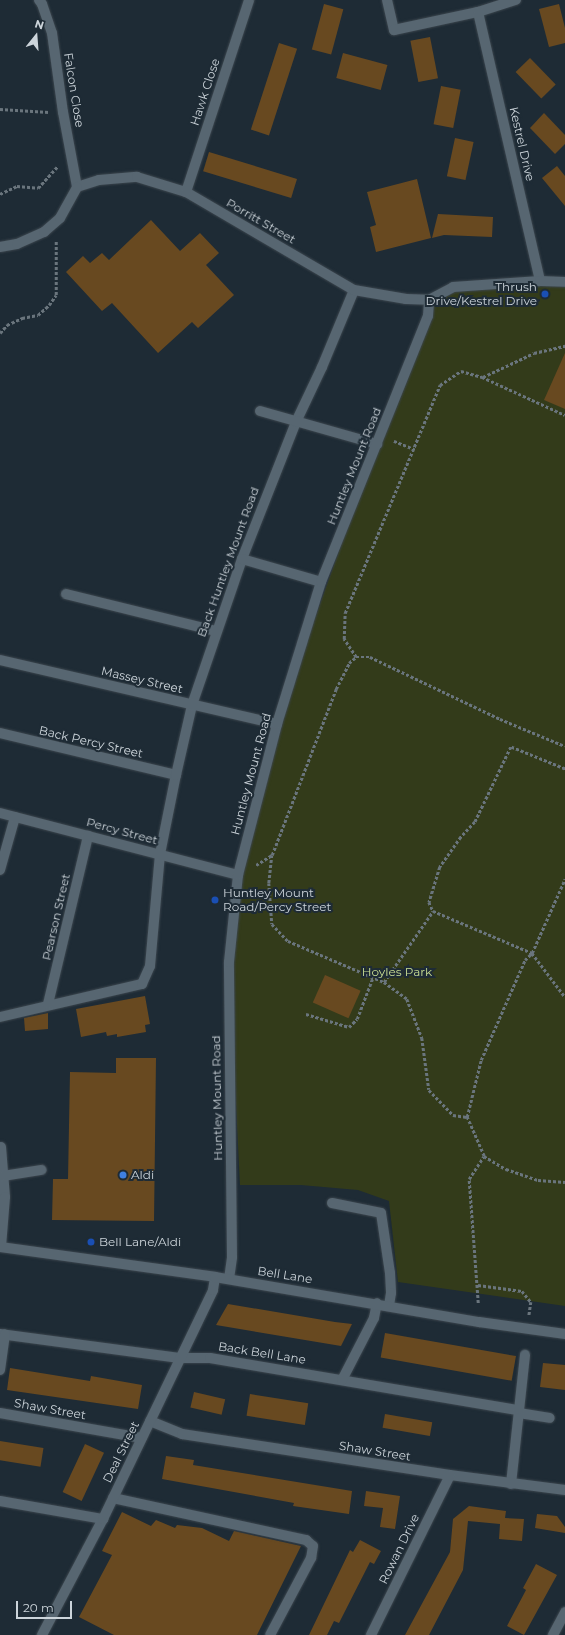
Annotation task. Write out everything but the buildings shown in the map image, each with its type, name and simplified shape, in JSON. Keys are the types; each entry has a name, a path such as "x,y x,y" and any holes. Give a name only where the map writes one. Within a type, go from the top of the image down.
{"street":[{"name":"Falcon Close","path":"39,0 42,4 52,33 63,112 77,187"},
{"name":"Hawk Close","path":"186,192 249,0"},
{"path":"387,0 394,30 478,12 516,0"},
{"name":"Kestrel Drive","path":"478,12 540,281"},
{"name":"Porritt Street","path":"77,187 99,180 137,176 186,192 354,290 406,299 429,300"},
{"path":"0,247 17,244 48,228 60,218 77,187"},
{"path":"429,300 454,287 540,281 565,282"},
{"name":"Back Huntley Mount Road","path":"48,1004 142,984 150,966 160,854 192,705 216,631 242,560 296,422 322,366 354,290"},
{"name":"Huntley Mount Road","path":"229,1279 232,1257 228,962 239,872 277,724 321,582 428,316 429,300"},
{"path":"260,411 296,422 379,440"},
{"path":"242,560 321,582"},
{"path":"66,594 216,631"},
{"name":"Massey Street","path":"0,660 277,724"},
{"name":"Back Percy Street","path":"0,734 176,775"},
{"name":"Percy Street","path":"0,813 160,854 239,872"},
{"path":"0,870 15,817"},
{"name":"Pearson Street","path":"48,1004 88,836"},
{"path":"0,1017 48,1004"},
{"path":"0,1148 5,1197 1,1247"},
{"path":"3,1176 42,1170"},
{"path":"332,1203 381,1213 390,1273 391,1293 389,1305"},
{"name":"Bell Lane","path":"1,1247 229,1279 389,1305 479,1322 565,1334"},
{"name":"Deal Street","path":"42,1635 103,1519 181,1358 213,1290 215,1277"},
{"path":"342,1380 374,1318 377,1303"},
{"path":"0,1370 3,1334"},
{"name":"Back Bell Lane","path":"3,1334 181,1358 210,1358 342,1380 550,1418"},
{"path":"511,1484 525,1355"},
{"name":"Shaw Street","path":"0,1414 142,1438"},
{"name":"Shaw Street","path":"150,1421 182,1434 511,1484 565,1490"},
{"name":"Rowan Drive","path":"371,1635 450,1475"},
{"path":"113,1498 306,1540 313,1546 311,1558 270,1635"},
{"path":"0,1501 103,1519"},
{"path":"553,1635 565,1612"}],"path":[{"path":"0,109 63,112"},
{"path":"0,194 17,186 38,188 62,161 72,160"},
{"path":"0,332 7,325 22,318 38,315 49,305 56,294 54,249 56,241 48,228"},
{"path":"482,377 534,353 565,346"},
{"path":"356,657 344,639 345,613 440,385 462,371 482,377 565,415"},
{"path":"379,440 414,449"},
{"path":"467,1117 453,1115 429,1090 422,1038 407,999 384,982 288,941 272,924 269,883 272,855 336,690 349,663 356,657 370,657 500,719 565,746"},
{"path":"565,770 511,747 475,822 460,837 440,867 429,902 433,911 532,953 565,997"},
{"path":"239,872 256,865 272,855"},
{"path":"565,879 532,953 525,960 481,1060 467,1117 484,1156 506,1169 538,1180 565,1182"},
{"path":"384,982 433,911"},
{"path":"306,1014 349,1027 357,1019 373,977"},
{"path":"478,1303 478,1285 469,1179 484,1156"},
{"path":"478,1285 522,1291 531,1302 529,1318"}],"green space":[{"name":"Hoyles Park","path":"565,285 565,1306 398,1282 389,1201 358,1190 301,1185 240,1185 229,962 238,875 277,724 429,300 453,287"}],"place":[{"name":"Thrush Drive/Kestrel Drive","path":"545,294"},
{"name":"Huntley Mount Road/Percy Street","path":"215,900"},
{"name":"Aldi","path":"123,1175"},
{"name":"Bell Lane/Aldi","path":"91,1242"}]}
